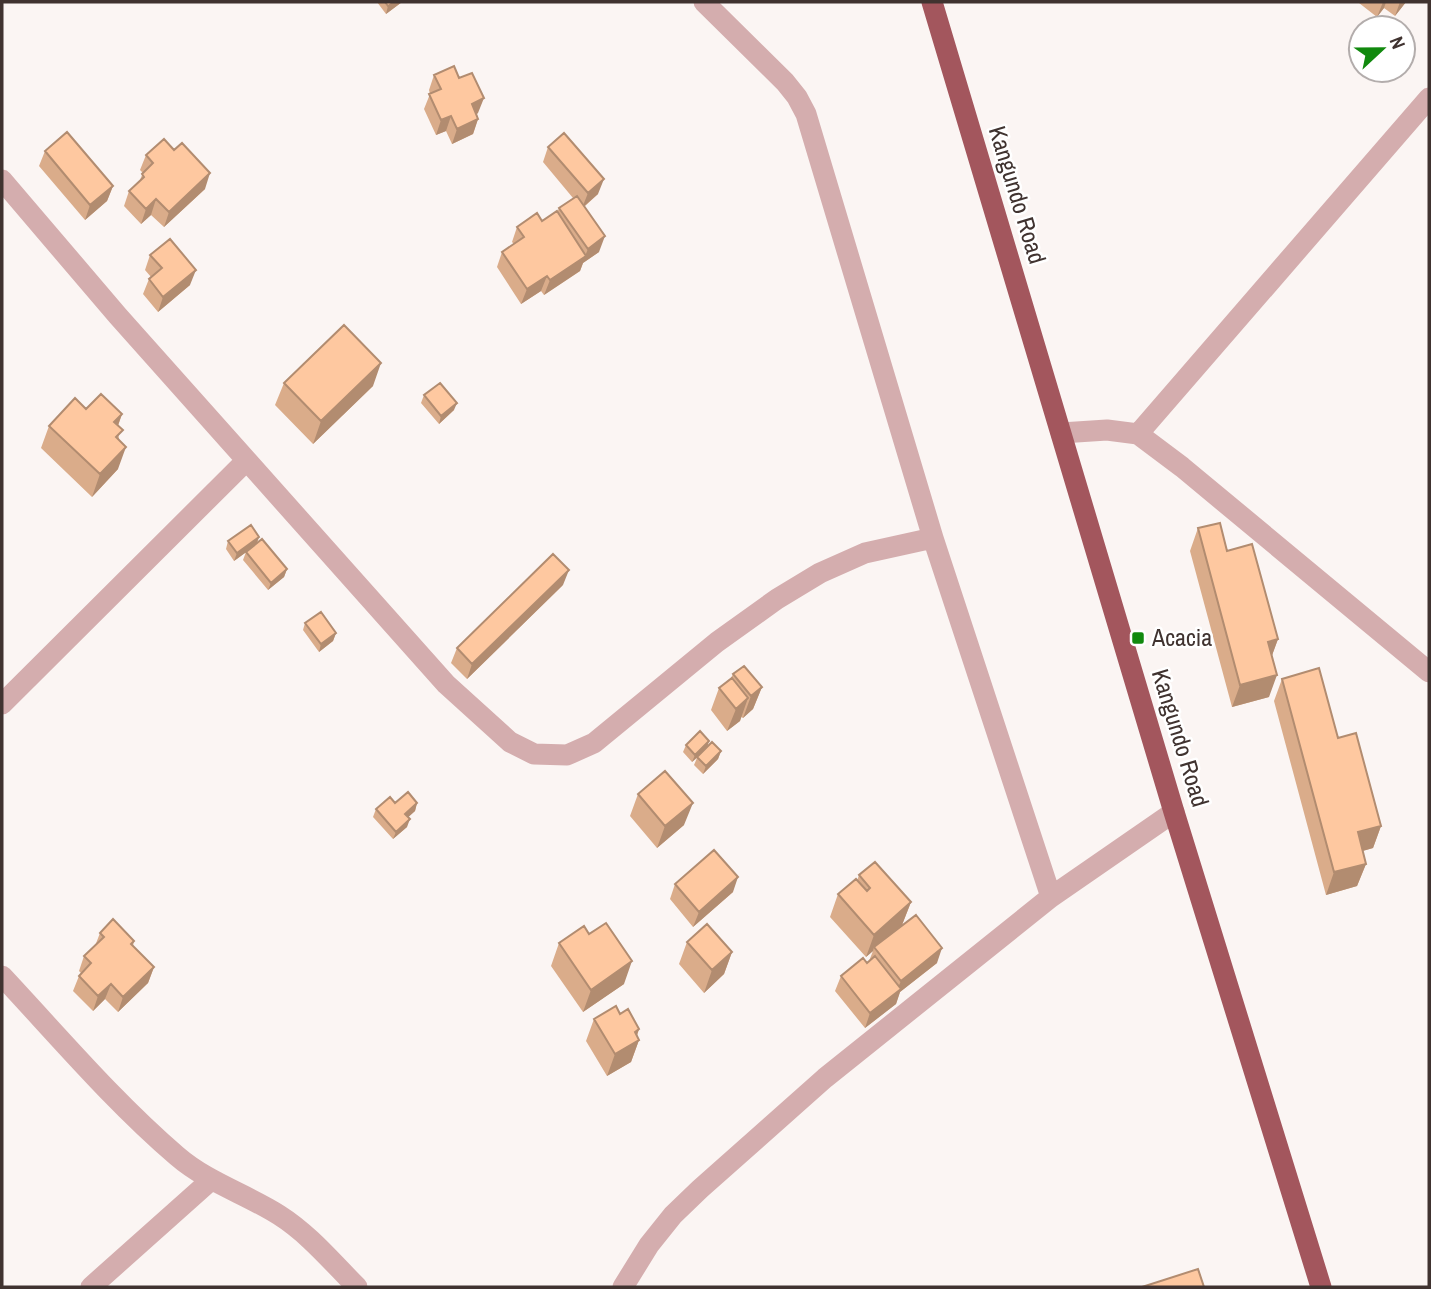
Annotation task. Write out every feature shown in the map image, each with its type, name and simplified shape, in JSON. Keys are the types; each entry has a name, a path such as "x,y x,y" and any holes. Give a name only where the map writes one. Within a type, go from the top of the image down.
{"highway":[{"name":"Kangundo Road","path":"932,2 1174,812 1321,1287"}],"street":[{"path":"704,2 785,82 806,114 933,538 1051,897"},
{"path":"1139,434 1429,98"},
{"path":"2,180 118,316 446,684 510,742 534,754 566,755 593,743 718,642 777,599 820,573 864,553 933,538"},
{"path":"1061,433 1107,430 1139,434 1429,671"},
{"path":"2,704 246,461"},
{"path":"623,1287 649,1245 673,1215 825,1077 1051,897 1174,812"},
{"path":"2,976 124,1106 179,1158 211,1180 279,1215 304,1234 357,1287"},
{"path":"91,1287 211,1180"}],"building":[{"path":"454,66 459,78 472,73 484,98 472,104 478,119 457,129 451,116 441,120 429,94 441,89 434,75"},
{"path":"67,132 113,186 90,205 45,151"},
{"path":"564,133 604,179 588,193 548,147"},
{"path":"164,139 174,150 182,143 210,173 169,212 156,199 146,209 129,191 144,177 142,174 153,163 146,155"},
{"path":"577,196 605,236 588,249 559,208"},
{"path":"557,211 586,256 550,280 547,276 527,289 502,252 524,237 517,227 537,213 542,221"},
{"path":"170,239 196,270 163,297 149,279 162,268 150,255"},
{"path":"344,325 381,363 321,421 284,383"},
{"path":"440,383 457,403 441,416 424,395"},
{"path":"101,394 122,414 114,422 123,430 116,437 126,447 100,474 49,426 75,398 86,409"},
{"path":"1220,523 1227,551 1252,544 1278,639 1268,642 1277,675 1240,685 1198,528"},
{"path":"251,525 259,537 237,553 228,541"},
{"path":"262,539 287,569 271,583 246,552"},
{"path":"553,554 569,570 472,664 457,648"},
{"path":"321,612 336,633 321,644 305,623"},
{"path":"744,666 762,687 751,696 733,674"},
{"path":"1319,668 1338,738 1356,733 1381,826 1358,832 1366,864 1334,872 1282,679"},
{"path":"732,678 748,698 736,709 719,688"},
{"path":"700,731 709,741 695,755 686,745"},
{"path":"712,742 721,751 706,766 697,757"},
{"path":"665,771 693,803 665,826 638,794"},
{"path":"408,792 417,803 405,814 410,819 396,832 376,809 390,797 395,803"},
{"path":"714,850 738,877 699,912 675,884"},
{"path":"875,862 911,902 874,935 838,894 856,879 867,891 870,888 859,875"},
{"path":"916,915 942,948 901,981 874,947"},
{"path":"113,919 134,941 131,944 154,967 123,997 111,984 98,996 79,976 91,963 84,956 104,937 100,933"},
{"path":"606,923 632,961 591,990 559,943 584,926 589,934"},
{"path":"707,924 732,952 712,970 687,942"},
{"path":"875,956 901,989 870,1013 841,976 863,958 867,963"},
{"path":"616,1006 620,1014 628,1009 639,1029 635,1032 639,1040 615,1054 594,1019"},
{"path":"1198,1269 1204,1287 1142,1287"}],"place":[{"name":"Acacia","path":"1138,638"}]}
